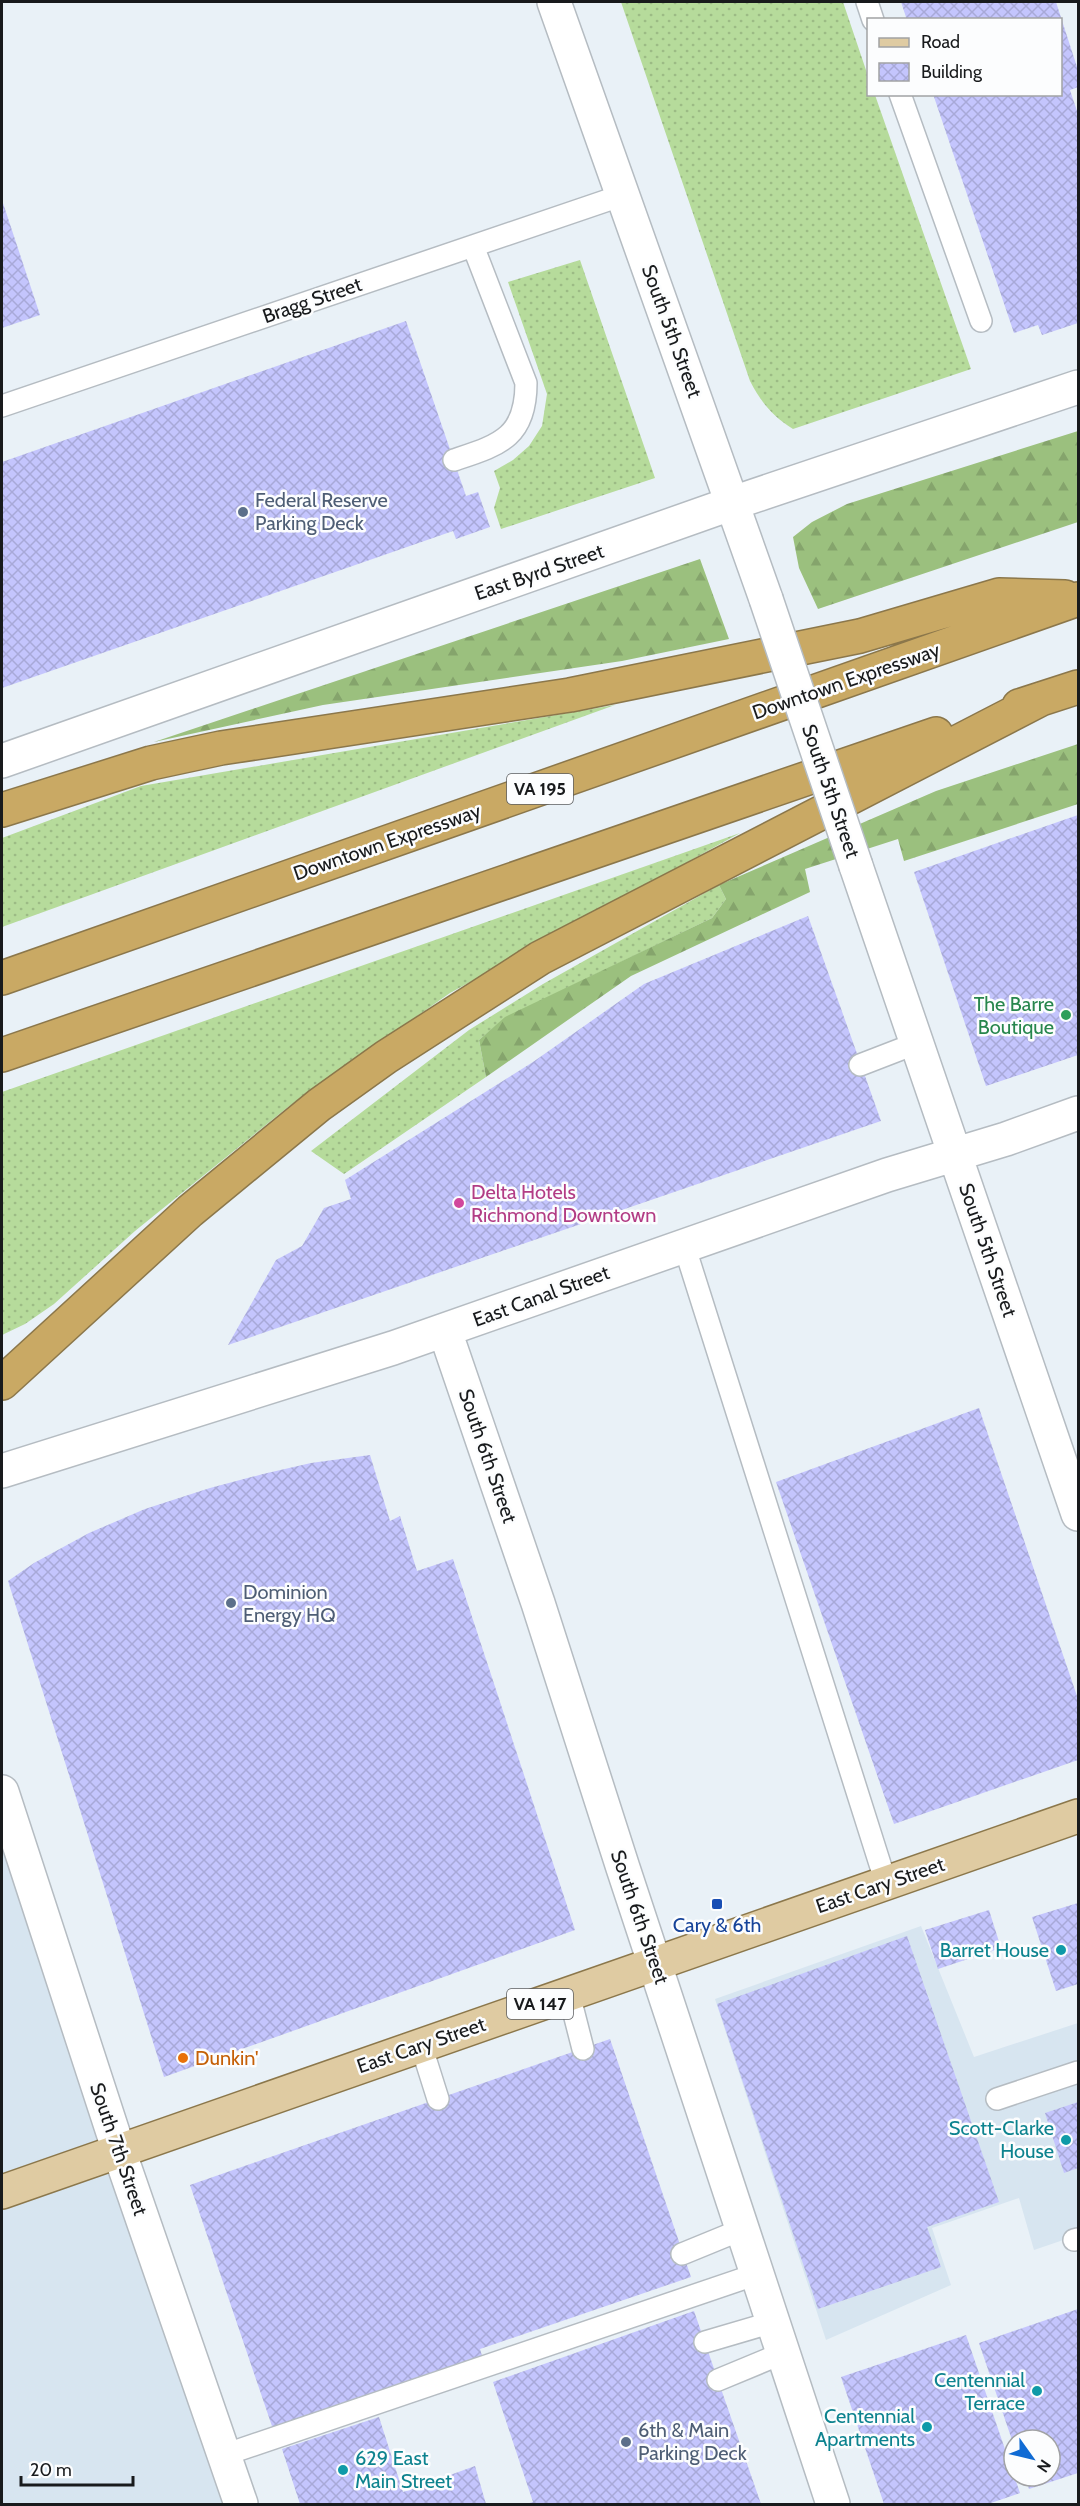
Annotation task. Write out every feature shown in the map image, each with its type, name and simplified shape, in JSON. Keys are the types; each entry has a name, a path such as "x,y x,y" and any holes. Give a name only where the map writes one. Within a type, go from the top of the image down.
{"highway":[{"path":"2,810 151,763 221,748 570,695 860,636 999,595 1078,599"},
{"name":"Downtown Expressway","path":"2,978 1078,599"},
{"path":"2,1055 1078,687"},
{"path":"2,1383 199,1203 319,1105 386,1057 540,958 1041,699"},
{"path":"2,1351 100,1293"}],"main road":[{"name":"South 5th Street","path":"554,2 733,503 1078,1514"},
{"name":"East Byrd Street","path":"2,761 733,503 1078,387"},
{"name":"East Canal Street","path":"2,1471 445,1330 684,1245 1078,1113"},
{"name":"South 6th Street","path":"445,1330 834,2505"},
{"name":"South 7th Street","path":"2,1792 118,2151 241,2505"},
{"name":"East Cary Street","path":"2,2192 1078,1816"}],"lane":[{"path":"867,2 872,18"},
{"path":"901,96 981,321"},
{"name":"Bragg Street","path":"2,406 623,195"},
{"path":"454,460 497,446 519,423 526,403 526,383 473,246"},
{"path":"861,1065 917,1043"},
{"path":"684,1245 886,1883"},
{"path":"569,1994 583,2049"},
{"path":"421,2045 438,2099"},
{"path":"997,2099 1078,2072"},
{"path":"682,2254 742,2229"},
{"path":"224,2455 757,2274"},
{"path":"705,2342 773,2322"},
{"path":"718,2380 783,2353"}],"shaded area":[{"path":"2,1846 234,2504 2,2504"},
{"path":"921,1926 974,2057 1078,2023 1078,2235 1034,2250 1019,2198 932,2228 951,2285 826,2340 715,1999"}],"green space":[{"path":"621,2 843,2 867,73 867,96 875,96 971,369 793,429 773,414 750,381"},
{"path":"580,260 655,478 501,529 494,508 500,488 494,471 513,460 529,446 542,426 547,394 508,282"},
{"path":"1078,431 1078,522 818,609 799,568 793,537 812,522 847,504"},
{"path":"700,559 729,639 622,661 323,705 154,742"},
{"path":"615,705 2,927 2,838 141,786"},
{"path":"1078,744 1078,804 904,861 898,839 805,869 810,892 631,976 486,1077 479,1040 505,1017 712,918 726,899 719,885 936,791"},
{"path":"740,833 450,993 288,1107 135,1231 54,1304 25,1324 2,1335 2,1092"},
{"path":"719,885 726,899 712,918 505,1018 479,1040 486,1077 344,1174 311,1151 469,1030 543,984"}],"building":[{"path":"901,2 1056,2 1061,18 906,18"},
{"path":"1062,21 1078,70 1078,87 1070,90 1078,114 1078,323 1042,335 1038,325 1014,333 934,96 1062,96"},
{"path":"2,200 40,315 2,328"},
{"name":"Federal Reserve Parking Deck","path":"406,321 466,496 478,492 490,527 456,539 453,531 2,688 2,462"},
{"path":"1078,815 1078,1055 986,1086 914,872"},
{"path":"808,916 881,1121 228,1345 276,1260 302,1246 324,1208 351,1199 345,1180 533,1062 644,984"},
{"path":"979,1408 1078,1699 1078,1760 894,1824 776,1482"},
{"path":"370,1455 390,1521 400,1516 417,1571 453,1559 575,1930 164,2077 8,1581 34,1563 89,1533 145,1509 263,1474 311,1463"},
{"name":"Barret House","path":"1078,1903 1078,1984 1056,1991 1032,1917"},
{"path":"989,1910 1001,1948 938,1969 925,1930"},
{"path":"907,1936 999,2202 927,2227 941,2267 818,2309 717,2004"},
{"path":"610,2039 691,2277 480,2349 485,2366 276,2438 190,2185"},
{"name":"Scott-Clarke House","path":"1078,2102 1078,2168 1064,2173 1045,2113"},
{"name":"Centennial Terrace","path":"1078,2309 1078,2473 1062,2478 1062,2428 1008,2428 979,2343"},
{"name":"6th & Main Parking Deck","path":"694,2311 761,2504 526,2504 533,2502 493,2382"},
{"name":"Centennial Apartments","path":"966,2335 1002,2440 1002,2488 1018,2488 1020,2493 988,2504 884,2504 841,2377"},
{"name":"629 East Main Street","path":"379,2417 403,2492 475,2466 486,2504 300,2504 282,2449"}],"place":[{"name":"Federal Reserve Parking Deck","path":"243,512"},
{"name":"The Barre Boutique","path":"1066,1015"},
{"name":"Delta Hotels Richmond Downtown","path":"459,1203"},
{"name":"Dominion Energy HQ","path":"231,1603"},
{"name":"Cary & 6th","path":"717,1904"},
{"name":"Barret House","path":"1061,1950"},
{"name":"Dunkin'","path":"183,2058"},
{"name":"Scott-Clarke House","path":"1066,2140"},
{"name":"Centennial Terrace","path":"1037,2391"},
{"name":"Centennial Apartments","path":"927,2427"},
{"name":"6th & Main Parking Deck","path":"626,2442"},
{"name":"629 East Main Street","path":"343,2470"}]}
